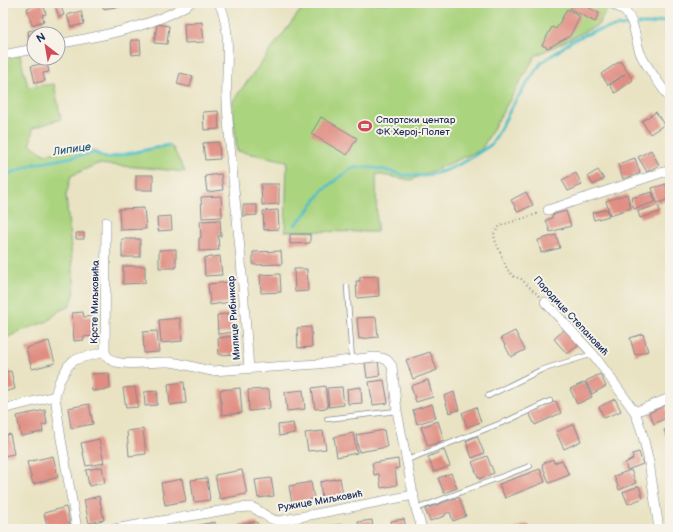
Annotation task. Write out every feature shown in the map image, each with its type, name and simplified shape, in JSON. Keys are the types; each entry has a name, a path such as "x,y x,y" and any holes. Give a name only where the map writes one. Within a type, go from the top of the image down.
{"street":[{"path":"66,42 111,34 139,26 181,9 190,3"},
{"name":"Милице Рибникар","path":"219,3 224,15 227,37 227,109 249,368 318,364 374,357 387,360 392,366 397,411 406,460 416,509 422,529"},
{"path":"611,3 623,10 630,18 635,32 638,48 670,99"},
{"path":"3,55 26,51"},
{"path":"548,210 670,170"},
{"name":"Крсте Миљковића","path":"106,222 105,352 110,359 114,362 178,363 212,371 249,368"},
{"name":"Породице Степановић","path":"545,302 593,354 636,412 649,462 659,529"},
{"path":"77,529 54,396 59,382 68,366 73,361 105,352"},
{"path":"3,409 54,396"},
{"path":"636,412 670,398"},
{"name":"Ружице Миљковић","path":"114,529 247,507 255,509 270,519 279,521 414,495"}],"lane":[{"path":"346,287 352,360"},
{"path":"488,396 541,370 593,354"},
{"path":"406,460 509,420 550,401"},
{"path":"327,419 397,411"},
{"path":"416,509 530,466"}],"path":[{"name":"Породице Степановић","path":"545,302 521,279 509,273 497,246 494,234 502,225 548,210"}],"green space":[{"name":"Спортски центар ФК Херој-Полет","path":"306,3 597,3 607,9 598,25 535,56 481,150 411,180 376,174 377,232 285,231 287,161 237,151 232,102"},
{"path":"19,52 28,87 54,84 61,119 33,128 30,144 44,154 87,147 107,158 169,145 173,148 185,172 97,164 71,176 66,196 75,292 70,306 59,311 48,321 20,331 3,340 3,55"}],"building":[{"path":"43,3 46,14 42,15 44,21 32,25 27,8"},
{"path":"103,3 122,3 122,6 103,9"},
{"path":"125,3 138,3 138,5 125,7"},
{"path":"573,3 580,3 599,13 595,22 570,9"},
{"path":"60,4 64,15 59,17 55,6"},
{"path":"567,9 580,17 570,36 548,48 542,45 552,27 556,29"},
{"path":"81,11 84,24 71,27 67,15"},
{"path":"202,22 204,42 185,43 184,24"},
{"path":"157,24 169,26 167,44 154,43"},
{"path":"131,40 140,40 141,54 132,55"},
{"path":"620,61 633,80 615,93 610,85 625,74 608,85 601,74"},
{"path":"31,66 48,66 49,72 43,73 45,81 35,83"},
{"path":"180,73 193,76 190,87 177,84"},
{"path":"218,111 219,129 204,130 203,112"},
{"path":"656,112 664,125 650,134 642,121"},
{"path":"321,117 357,138 347,155 311,134"},
{"path":"219,142 220,159 205,160 203,143"},
{"path":"651,150 659,165 647,172 638,157"},
{"path":"635,158 640,173 623,179 618,164"},
{"path":"598,170 604,179 593,185 588,176"},
{"path":"576,173 582,185 568,191 562,180"},
{"path":"221,174 223,190 207,192 205,176"},
{"path":"136,175 153,175 153,190 136,190"},
{"path":"261,184 279,184 279,204 262,205"},
{"path":"666,184 670,199 657,203 652,188"},
{"path":"526,192 533,205 518,212 511,200"},
{"path":"652,192 655,202 634,209 631,198"},
{"path":"627,194 631,208 610,215 606,201"},
{"path":"221,196 222,217 202,218 201,197"},
{"path":"243,205 257,205 257,215 243,216"},
{"path":"658,205 660,212 640,218 638,211"},
{"path":"144,208 146,229 120,230 119,209"},
{"path":"607,209 609,216 594,220 592,213"},
{"path":"278,210 279,229 264,230 263,211"},
{"path":"566,211 571,226 550,232 546,220 552,218 552,215"},
{"path":"171,216 172,230 158,231 157,217"},
{"path":"220,220 221,236 218,236 219,250 199,251 199,238 201,238 200,221"},
{"path":"76,233 84,233 84,239 76,239"},
{"path":"290,234 310,234 310,243 290,244"},
{"path":"556,235 560,248 541,253 538,240"},
{"path":"122,239 140,239 140,257 122,257"},
{"path":"176,249 176,268 159,268 159,250"},
{"path":"281,251 282,264 253,265 253,252"},
{"path":"220,256 222,275 205,276 204,258"},
{"path":"123,266 145,266 145,283 123,284"},
{"path":"294,269 307,269 308,291 295,292"},
{"path":"280,274 281,292 261,293 260,275"},
{"path":"378,276 379,296 357,298 356,281 360,281 360,277"},
{"path":"229,282 231,302 210,305 208,284"},
{"path":"83,312 84,317 93,316 94,336 84,337 84,340 74,341 72,313"},
{"path":"232,313 234,332 218,334 217,315"},
{"path":"376,317 378,337 359,339 357,318"},
{"path":"180,318 182,341 161,343 159,320"},
{"path":"311,327 312,347 298,348 297,328"},
{"path":"565,329 579,345 567,354 554,339"},
{"path":"157,331 159,352 144,353 143,332"},
{"path":"515,331 525,350 511,357 501,338"},
{"path":"643,334 648,351 635,355 630,338"},
{"path":"235,336 236,354 219,355 218,338"},
{"path":"49,341 55,363 32,369 26,348"},
{"path":"430,352 437,370 413,379 406,360"},
{"path":"378,361 380,376 367,378 365,363"},
{"path":"11,371 15,389 3,392 3,373"},
{"path":"109,373 110,389 92,391 91,374"},
{"path":"600,374 606,386 592,394 586,381"},
{"path":"384,380 388,403 373,405 369,382"},
{"path":"428,380 433,397 416,402 411,386"},
{"path":"184,382 186,403 170,405 168,384"},
{"path":"585,382 592,397 577,404 570,389"},
{"path":"325,386 328,408 315,409 312,388"},
{"path":"135,387 138,407 126,408 123,388"},
{"path":"342,387 344,405 329,407 327,388"},
{"path":"361,387 362,403 348,404 347,389"},
{"path":"240,388 242,413 222,415 220,390"},
{"path":"269,389 270,409 249,411 248,390"},
{"path":"303,390 305,409 287,411 285,392"},
{"path":"157,391 157,405 145,406 144,392"},
{"path":"454,392 459,410 449,413 444,396"},
{"path":"615,399 621,411 604,418 599,407"},
{"path":"556,401 561,413 535,425 529,413"},
{"path":"89,404 93,424 71,428 68,408"},
{"path":"432,404 436,418 417,424 413,410"},
{"path":"665,405 670,416 654,424 649,413"},
{"path":"476,407 481,422 467,427 462,413"},
{"path":"45,410 47,424 42,425 43,432 21,436 17,416"},
{"path":"438,421 444,440 428,446 421,427"},
{"path":"293,423 295,433 279,436 278,425"},
{"path":"574,424 581,441 564,449 556,432"},
{"path":"670,427 670,443 664,430"},
{"path":"143,429 146,454 129,456 127,431"},
{"path":"384,430 387,447 359,452 356,435"},
{"path":"323,431 326,449 308,451 305,433"},
{"path":"353,433 357,453 337,457 334,437"},
{"path":"10,434 14,454 3,456 3,436"},
{"path":"477,436 484,453 472,458 466,441"},
{"path":"99,439 104,463 86,466 81,443"},
{"path":"444,450 450,466 434,472 428,457"},
{"path":"639,452 643,464 627,470 625,463 633,459 632,454"},
{"path":"53,456 58,477 33,484 27,462"},
{"path":"487,456 494,473 479,479 472,462"},
{"path":"398,459 399,468 395,468 397,485 381,488 379,474 374,475 372,463"},
{"path":"553,459 554,463 562,460 569,475 549,483 542,464"},
{"path":"102,467 105,483 89,486 86,470"},
{"path":"540,469 545,482 505,498 499,484"},
{"path":"242,470 247,494 220,499 215,475"},
{"path":"631,470 636,483 619,490 614,476"},
{"path":"451,473 457,488 444,493 438,478"},
{"path":"207,478 210,500 194,502 191,480"},
{"path":"271,478 274,496 258,498 255,480"},
{"path":"340,478 343,495 322,499 320,482"},
{"path":"182,479 186,501 165,505 161,483"},
{"path":"311,482 314,499 292,503 289,486"},
{"path":"639,486 643,498 628,504 623,492"},
{"path":"99,496 104,520 89,523 84,500"},
{"path":"459,497 466,516 453,521 450,512 445,514 445,516 430,521 425,509"},
{"path":"66,507 70,525 48,529 44,513"},
{"path":"404,519 406,529 393,529 391,521"},
{"path":"372,520 373,529 359,529 358,522"},
{"path":"215,522 216,529 194,529 194,526"},
{"path":"257,522 258,529 240,529 240,524"},
{"path":"343,524 344,529 328,529 327,526"},
{"path":"527,524 530,529 514,529"}],"waterway":[{"path":"638,24 651,24 670,19"},
{"path":"295,225 307,212 323,190 352,168 365,167 381,169 403,175 425,176 447,170 466,161 492,144 514,103 542,62 571,41 594,31 629,25"},
{"name":"Липице","path":"3,176 35,164 94,153 107,158 169,145"}],"place":[{"name":"Спортски центар ФК Херој-Полет","path":"365,126"}]}
